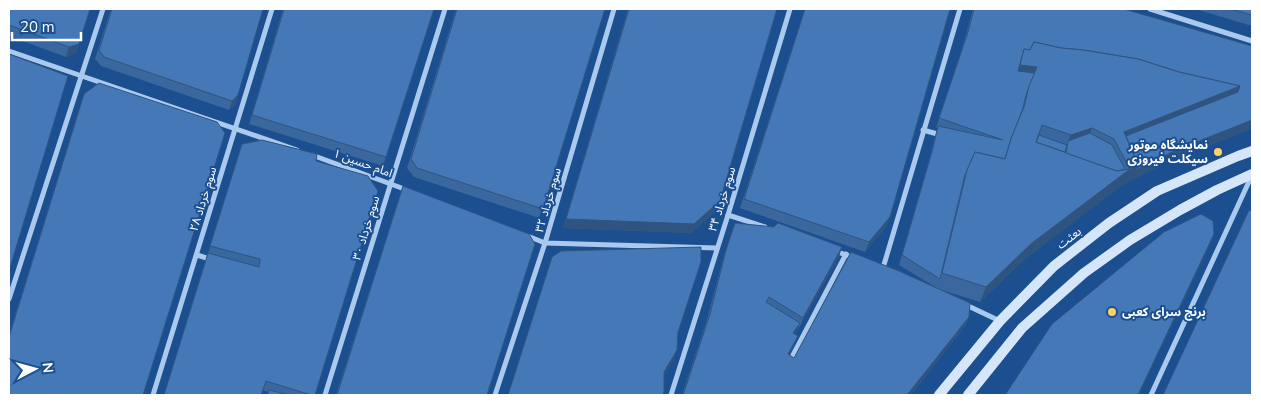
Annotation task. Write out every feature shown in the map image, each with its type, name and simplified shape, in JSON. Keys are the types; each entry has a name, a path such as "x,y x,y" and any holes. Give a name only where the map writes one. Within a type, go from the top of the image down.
{"main road":[{"name":"بعثت","path":"939,395 1000,321 1054,266 1109,223 1157,191 1252,151"},
{"path":"968,395 1022,328 1084,273 1130,240 1180,210 1217,190 1252,175"}],"street":[{"path":"9,299 103,9"},
{"name":"سوم خرداد ۲۸","path":"153,395 272,9"},
{"name":"سوم خرداد ۳۰","path":"325,395 445,9"},
{"name":"سوم خرداد ۳۲","path":"495,395 545,243 614,9"},
{"name":"سوم خرداد ۳۴","path":"671,395 790,9"},
{"path":"884,268 960,9"},
{"path":"1150,9 1252,41"},
{"path":"9,51 299,150"},
{"path":"923,130 942,136"},
{"name":"امام حسین ۱","path":"308,154 409,190"},
{"path":"1151,395 1252,175"},
{"path":"728,214 774,230"},
{"path":"518,232 545,243 717,248"},
{"path":"828,248 861,260"},
{"path":"791,359 846,254"},
{"path":"197,255 215,260"},
{"path":"876,265 892,272"},
{"path":"955,300 1000,321"},
{"path":"797,329 804,334"}],"building":[{"path":"9,9 90,9 79,44 69,47 9,25"},
{"path":"112,9 263,9 238,95 232,101 104,57 99,50"},
{"path":"284,9 434,9 386,157 252,115"},
{"path":"457,9 605,9 543,209 417,168 411,159"},
{"path":"629,9 777,9 720,201 694,224 566,219"},
{"path":"805,9 950,9 890,217 869,242 744,199"},
{"path":"974,9 1124,9 1252,46 1252,120 1174,151 1136,170 1138,165 1126,136 1238,92 1240,86 1179,72 1138,59 1061,48 1034,42 1030,50 1024,49 1018,71 1035,73 1005,159 975,152 965,175 940,279 902,255 938,126 1003,140 939,118"},
{"path":"1230,9 1252,9 1252,15"},
{"path":"1034,42 1061,48 1138,59 1179,72 1240,86 1124,132 1138,165 1130,169 1032,243 986,287 942,273 967,170 975,152 1005,159 1037,67 1020,65 1024,49 1030,50","holes":["1042,125 1071,135 1092,128 1114,139 1130,169 1117,171 1036,142"]},
{"path":"9,54 68,76 9,271"},
{"path":"99,83 217,122 225,133 143,395 9,395 9,337 84,94"},
{"path":"1090,133 1112,145 1125,169 1117,171 1066,153 1068,141"},
{"path":"1039,135 1067,145 1065,152 1036,142"},
{"path":"262,140 317,154 316,161 368,176 378,191 315,395 266,381 261,395 164,395 208,253 259,267 260,259 210,246 242,144"},
{"path":"403,186 529,234 535,244 487,395 337,395"},
{"path":"1249,210 1252,211 1252,395 1163,395"},
{"path":"1201,214 1213,221 1214,234 1138,395 1005,395 1052,324 1164,232"},
{"path":"735,223 774,227 778,223 842,247 803,318 769,297 766,302 800,323 793,333 798,336 788,354 794,358 851,252 970,303 969,317 907,395 683,395 710,314 726,250"},
{"path":"701,247 701,262 678,332 677,350 664,372 663,395 508,395 552,257 561,251"},
{"path":"269,390 289,395 268,395"}],"place":[{"name":"نمایشگاه موتور سیکلت فیروزی","path":"1218,152"},
{"name":"برنج سرای کعبی","path":"1112,312"}]}
